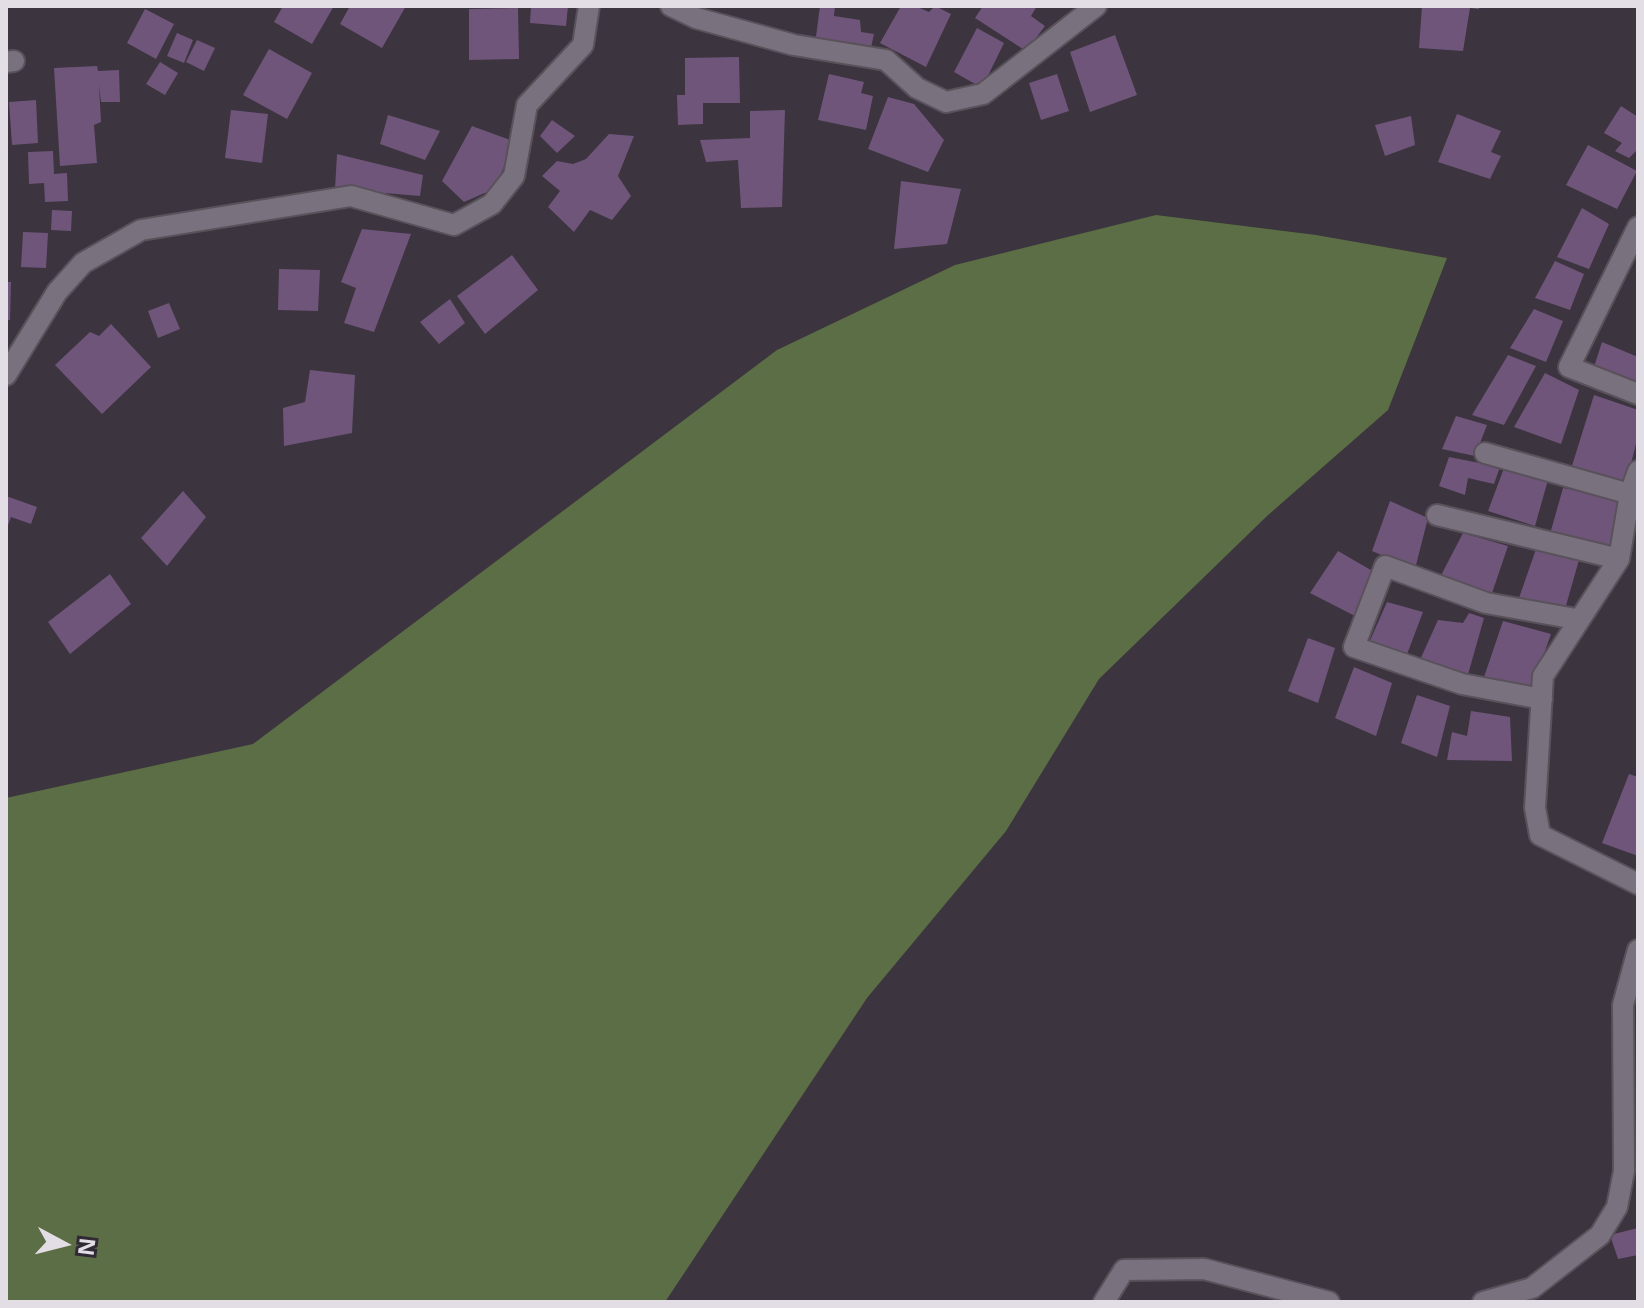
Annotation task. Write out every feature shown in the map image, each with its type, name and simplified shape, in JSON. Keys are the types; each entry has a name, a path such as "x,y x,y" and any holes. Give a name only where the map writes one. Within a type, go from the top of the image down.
{"street":[{"path":"6,375 57,292 83,263 141,230 351,196 454,225 492,204 514,176 527,105 583,45 589,6"},
{"path":"671,6 696,18 794,45 886,60 917,88 946,102 983,94 1096,6"},
{"path":"1638,227 1569,367 1638,394"},
{"path":"1485,453 1630,494"},
{"path":"1638,471 1630,494 1619,559 1576,619 1543,676 1535,808 1540,835 1638,884"},
{"path":"1437,515 1619,559"},
{"path":"1542,699 1462,684 1354,647 1385,566 1486,603 1576,619"},
{"path":"1483,1302 1532,1288 1600,1235 1617,1207 1624,1171 1623,1005 1638,950"},
{"path":"1104,1302 1124,1270 1204,1269 1329,1302"}],"green space":[{"path":"1156,215 1316,235 1447,258 1388,410 1267,516 1099,679 1006,831 867,998 665,1302 6,1302 6,798 253,744 777,350 955,265"}],"building":[{"path":"283,6 334,6 312,44 274,22"},
{"path":"350,6 406,6 382,48 340,24"},
{"path":"531,6 568,6 566,26 530,23"},
{"path":"820,6 835,6 834,16 860,20 861,32 874,34 870,52 815,44"},
{"path":"901,6 915,6 929,12 935,6 951,14 926,67 880,43"},
{"path":"983,6 1037,6 1031,16 1045,26 1026,51 975,18"},
{"path":"1422,6 1479,6 1479,9 1470,8 1463,51 1419,48"},
{"path":"518,8 519,59 469,60 469,9"},
{"path":"145,9 174,24 156,59 127,43"},
{"path":"977,28 1004,43 982,88 954,72"},
{"path":"177,33 193,40 184,63 167,56"},
{"path":"1115,35 1137,95 1090,112 1070,52"},
{"path":"197,40 215,48 204,71 186,62"},
{"path":"269,49 312,73 287,119 243,95"},
{"path":"739,57 740,103 703,103 703,124 678,125 677,95 685,95 685,58"},
{"path":"160,62 178,73 165,95 146,84"},
{"path":"97,66 98,71 119,70 120,102 101,102 99,85 101,122 94,125 97,163 60,166 54,68"},
{"path":"829,74 864,82 861,93 873,96 866,130 818,120"},
{"path":"1057,74 1069,111 1041,120 1029,83"},
{"path":"888,97 914,104 944,140 928,172 868,149"},
{"path":"36,100 38,143 12,145 9,102"},
{"path":"1621,106 1638,117 1638,149 1629,158 1615,151 1622,143 1604,133"},
{"path":"231,110 268,114 262,163 225,158"},
{"path":"785,110 782,207 741,208 738,160 706,162 700,140 750,138 750,111"},
{"path":"1457,114 1501,131 1491,152 1501,156 1490,179 1438,162"},
{"path":"388,115 440,131 425,160 380,144"},
{"path":"1411,116 1415,145 1385,156 1375,125"},
{"path":"552,120 575,136 557,153 540,136"},
{"path":"472,126 513,141 496,188 464,202 442,181"},
{"path":"609,134 634,136 618,176 631,196 612,220 590,210 574,232 548,207 560,191 542,176 557,161 573,164 586,159"},
{"path":"1588,145 1637,171 1617,209 1566,185"},
{"path":"53,151 54,174 67,173 68,201 45,202 44,183 29,184 28,152"},
{"path":"337,154 423,175 420,196 335,189"},
{"path":"901,181 961,189 947,244 894,249"},
{"path":"1582,208 1609,224 1589,269 1557,257"},
{"path":"52,210 72,211 71,231 51,230"},
{"path":"362,229 411,234 374,332 344,323 356,288 341,282"},
{"path":"23,232 48,233 46,268 21,267"},
{"path":"512,255 538,290 485,334 457,296"},
{"path":"1555,261 1584,274 1570,310 1535,298"},
{"path":"279,269 320,270 318,311 278,310"},
{"path":"6,282 11,282 10,320 6,320"},
{"path":"450,299 465,323 439,344 420,322"},
{"path":"169,303 180,329 158,338 148,311"},
{"path":"1534,309 1563,321 1546,362 1510,348"},
{"path":"111,324 151,367 102,414 55,365 90,332 99,336"},
{"path":"1602,342 1638,357 1638,382 1594,367"},
{"path":"1508,355 1536,366 1504,425 1472,415"},
{"path":"310,370 355,375 352,433 284,446 283,408 305,402"},
{"path":"1545,373 1579,390 1561,444 1514,427"},
{"path":"1594,395 1638,410 1638,436 1626,483 1571,469"},
{"path":"1456,416 1487,425 1475,456 1442,449"},
{"path":"1449,457 1500,467 1494,484 1468,478 1465,495 1439,486"},
{"path":"1504,468 1548,480 1535,526 1488,511"},
{"path":"1563,488 1623,499 1611,549 1548,541"},
{"path":"183,491 206,517 167,566 141,538"},
{"path":"6,496 37,507 31,524 11,517 6,531"},
{"path":"1390,501 1428,518 1415,569 1372,551"},
{"path":"1463,533 1508,546 1491,596 1437,583"},
{"path":"1536,549 1579,560 1565,609 1519,598"},
{"path":"1338,551 1376,573 1357,617 1310,593"},
{"path":"110,574 131,604 70,654 48,622"},
{"path":"1387,602 1423,612 1406,657 1368,645"},
{"path":"1469,613 1484,618 1467,678 1419,662 1438,620 1463,623"},
{"path":"1503,621 1551,634 1531,691 1484,677"},
{"path":"1308,638 1335,648 1318,703 1288,691"},
{"path":"1354,667 1392,683 1376,736 1335,718"},
{"path":"1417,695 1450,706 1437,757 1401,743"},
{"path":"1471,711 1510,717 1512,761 1447,760 1452,732 1467,736"},
{"path":"1629,774 1638,777 1638,856 1602,843"},
{"path":"1638,1228 1638,1255 1618,1259 1610,1235"}]}
